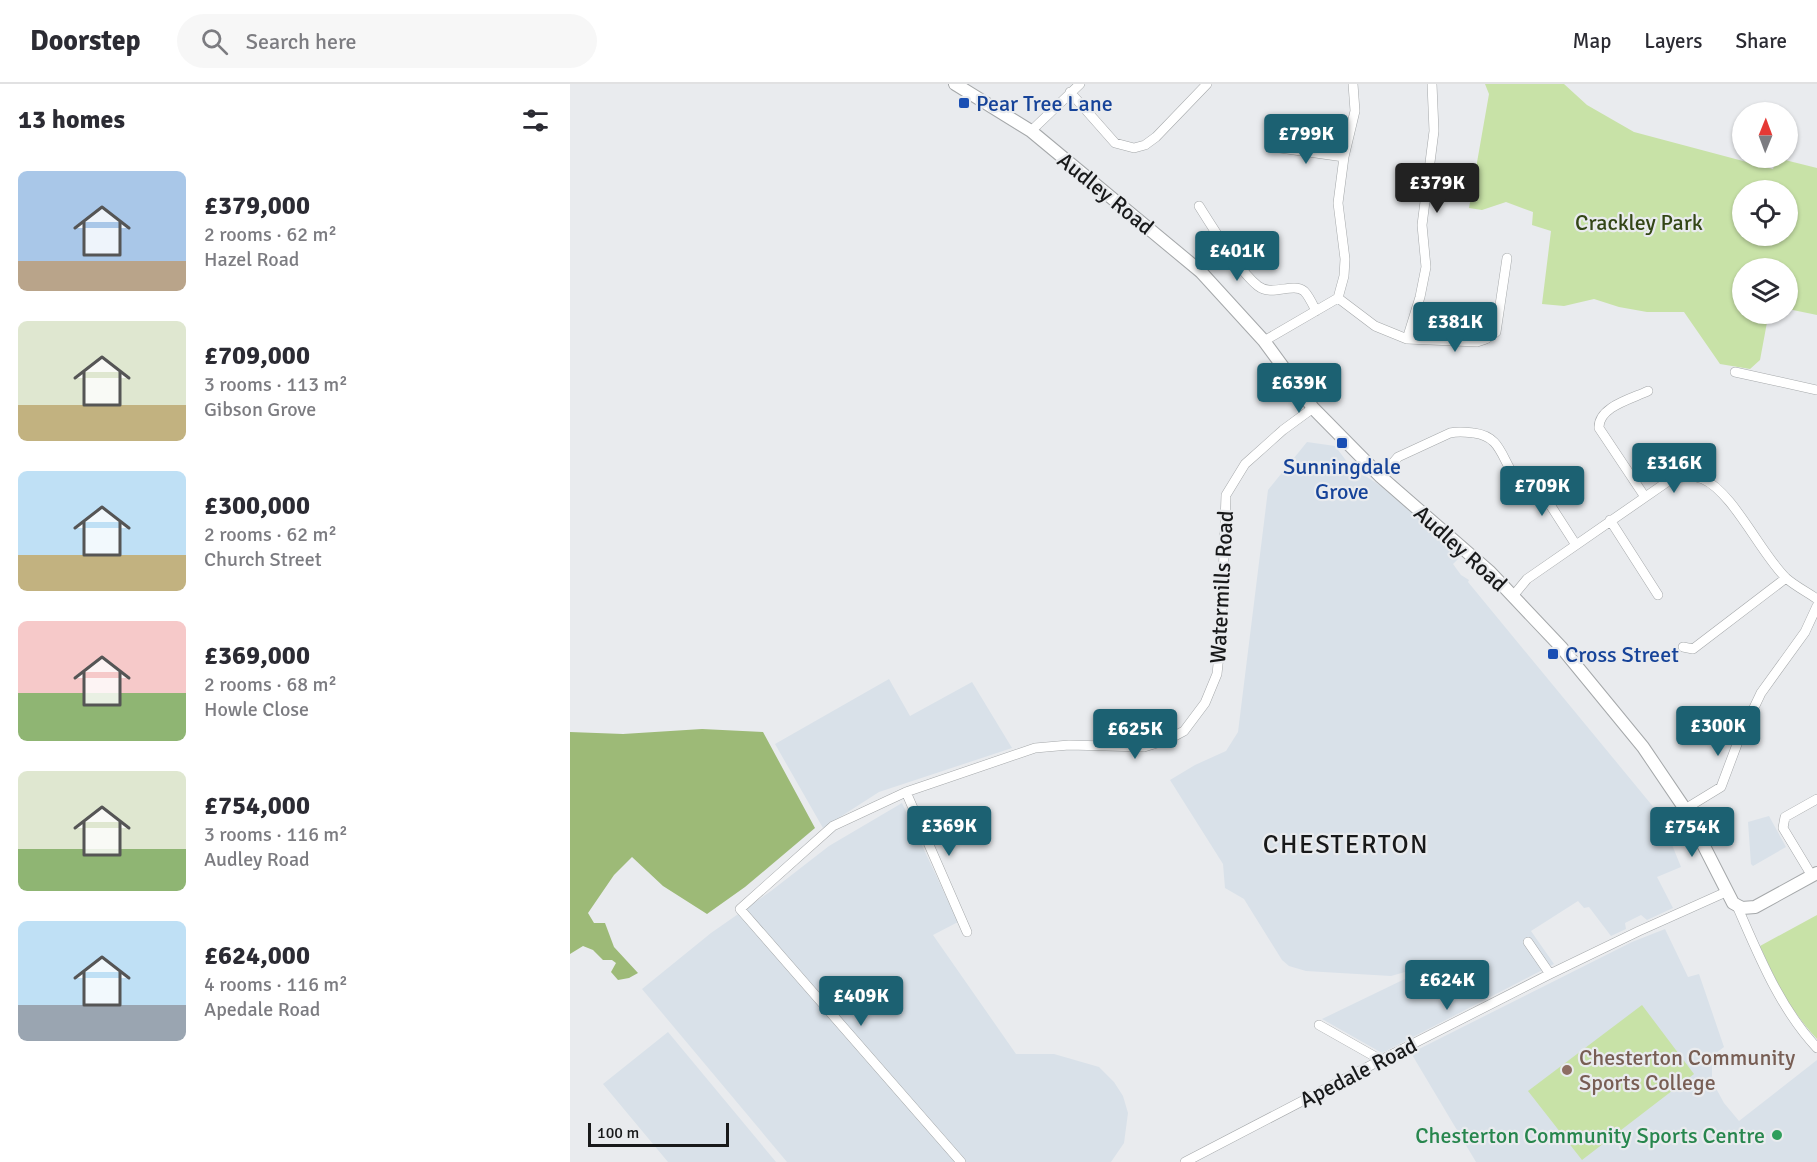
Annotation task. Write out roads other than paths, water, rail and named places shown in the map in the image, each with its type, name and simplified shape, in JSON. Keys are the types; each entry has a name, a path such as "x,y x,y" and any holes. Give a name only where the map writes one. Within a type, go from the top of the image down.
{"main road":[{"name":"Audley Road","path":"955,84 1031,131 1201,272 1264,341 1313,408 1381,477 1471,554 1513,596 1561,647 1643,747 1685,809 1726,892 1737,906"},
{"path":"1737,906 1755,907 1815,874"}],"street":[{"path":"1031,131 1080,84"},
{"path":"1070,92 1115,142 1134,148 1156,137 1207,84"},
{"path":"1264,341 1338,298 1345,267 1338,203 1344,157 1355,111 1353,84"},
{"path":"1407,339 1420,297 1426,267 1422,225 1434,132 1432,84"},
{"path":"1273,147 1344,157"},
{"path":"1199,206 1237,261 1260,288 1268,291 1299,289 1304,292 1316,311"},
{"path":"1338,298 1375,326 1407,339 1477,342 1496,332 1507,258"},
{"path":"1735,372 1817,390"},
{"path":"1645,497 1621,463 1599,425 1604,412 1648,391"},
{"name":"Watermills Road","path":"961,1162 740,909 833,826 906,792 1035,748 1069,745 1144,747 1167,740 1184,731 1205,703 1216,674 1221,636 1226,495 1245,464 1283,430 1313,408"},
{"path":"1381,477 1398,457 1459,431 1490,437 1510,469"},
{"path":"1531,475 1576,544"},
{"path":"1513,596 1527,579 1610,520 1675,478 1693,477 1705,480 1720,491 1786,578 1817,599"},
{"path":"1610,520 1658,595"},
{"path":"1683,648 1694,649 1786,578"},
{"path":"1685,809 1721,787 1739,739 1761,693 1805,632 1817,606"},
{"path":"906,792 967,932"},
{"path":"1815,874 1783,828 1785,817 1817,799"},
{"name":"Apedale Road","path":"1185,1162 1550,974 1726,892"},
{"path":"1737,906 1775,990 1795,1023 1817,1048"},
{"path":"1528,942 1550,974"},
{"path":"1319,1025 1381,1060"}],"place":[{"name":"Pear Tree Lane","path":"964,103"},
{"name":"Sunningdale Grove","path":"1342,443"},
{"name":"Cross Street","path":"1553,654"},
{"name":"Chesterton Community Sports College","path":"1567,1070"},
{"name":"Chesterton Community Sports Centre","path":"1777,1135"}],"district":[{"name":"CHESTERTON","path":"1346,844"}],"park label":[{"name":"Crackley Park","path":"1639,222"}]}
